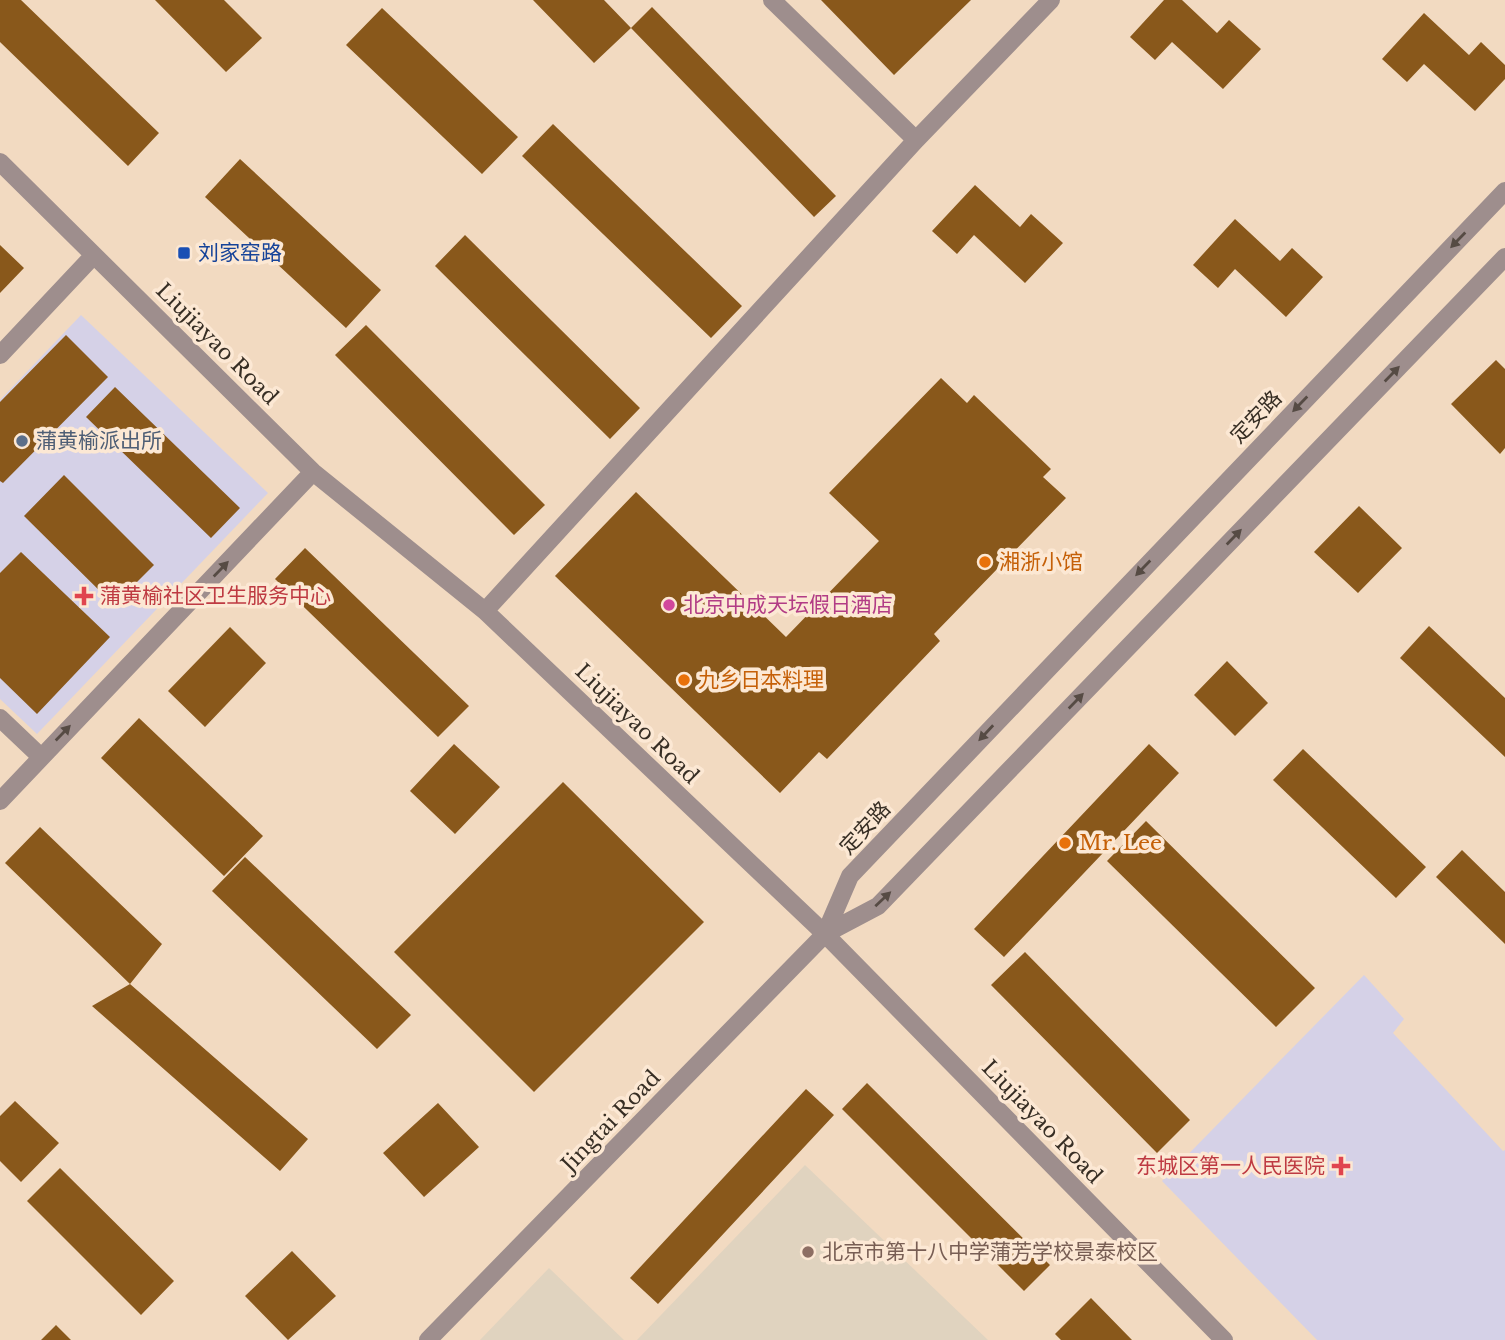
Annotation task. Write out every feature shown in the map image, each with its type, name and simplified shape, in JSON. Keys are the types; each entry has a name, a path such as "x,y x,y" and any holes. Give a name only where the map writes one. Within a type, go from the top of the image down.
{"street":[{"path":"772,0 916,140"},
{"path":"485,611 916,140 1051,0"},
{"name":"Liujiayao Road","path":"0,162 313,472 485,611 825,934 1224,1340"},
{"name":"定安路","path":"825,934 850,876 1505,191"},
{"path":"0,355 94,255"},
{"path":"825,934 878,906 1505,257"},
{"path":"0,801 313,472"},
{"path":"0,718 41,757"},
{"name":"Jingtai Road","path":"428,1340 825,934"}],"shaded area":[{"name":"蒲黄榆社区卫生服务中心","path":"81,315 268,493 37,734 0,699 0,400"},
{"name":"东城区第一人民医院","path":"1364,975 1404,1019 1393,1033 1503,1151 1505,1150 1505,1340 1317,1340 1162,1181"},
{"name":"北京市第十八中学蒲芳学校景泰校区","path":"805,1165 988,1340 637,1340"},
{"path":"549,1268 624,1340 480,1340"}],"building":[{"path":"0,0 21,0 159,133 128,166 0,42"},
{"path":"155,0 224,0 262,38 226,72"},
{"path":"533,0 604,0 631,28 594,63"},
{"path":"821,0 971,0 894,75"},
{"path":"1164,0 1182,0 1217,33 1229,20 1261,49 1223,89 1172,42 1155,60 1130,37"},
{"path":"652,7 836,196 814,217 631,28"},
{"path":"382,8 518,137 482,174 346,45"},
{"path":"1424,13 1469,55 1481,42 1505,65 1505,79 1475,111 1424,64 1407,82 1382,59"},
{"path":"553,124 742,306 711,338 522,156"},
{"path":"240,159 381,290 346,328 205,197"},
{"path":"975,185 1020,227 1031,214 1063,243 1025,283 974,235 957,254 932,231"},
{"path":"1235,219 1280,261 1292,248 1323,277 1286,317 1235,269 1218,288 1193,265"},
{"path":"465,235 640,408 610,439 435,266"},
{"path":"0,245 24,268 0,293"},
{"path":"366,325 545,505 514,535 335,355"},
{"name":"蒲黄榆派出所","path":"66,335 108,377 3,483 0,481 0,402"},
{"path":"1496,360 1505,369 1505,448 1500,454 1451,404"},
{"name":"北京中成天坛假日酒店","path":"941,378 967,403 974,395 1051,469 1043,477 1066,498 934,634 940,641 827,759 819,752 780,793 555,576 636,492 786,637 879,541 829,493"},
{"path":"115,387 240,508 211,538 86,417"},
{"path":"64,475 154,565 114,605 24,516"},
{"path":"1359,506 1402,548 1358,593 1314,552"},
{"path":"305,548 469,706 438,737 275,579"},
{"path":"21,552 110,637 37,714 0,678 0,573"},
{"path":"1429,626 1505,698 1505,757 1400,658"},
{"path":"230,627 266,663 205,727 168,691"},
{"path":"1227,661 1268,703 1235,736 1194,695"},
{"path":"139,718 263,836 224,876 101,758"},
{"path":"454,744 500,787 455,834 410,791"},
{"path":"1149,744 1179,773 1004,957 974,929"},
{"path":"1303,749 1426,867 1396,898 1273,780"},
{"path":"563,782 704,922 534,1092 394,952"},
{"path":"1146,821 1315,988 1276,1027 1107,861"},
{"path":"40,827 162,944 130,984 5,863"},
{"path":"1462,850 1505,892 1505,944 1436,877"},
{"path":"245,857 411,1015 377,1049 212,891"},
{"path":"1025,952 1190,1120 1157,1153 991,985"},
{"path":"130,984 308,1139 280,1171 92,1006"},
{"path":"867,1083 1050,1265 1024,1291 842,1109"},
{"path":"806,1089 834,1115 658,1304 630,1278"},
{"path":"15,1101 59,1143 21,1182 0,1161 0,1116"},
{"path":"438,1103 479,1147 424,1197 383,1153"},
{"path":"60,1168 174,1281 141,1315 27,1201"},
{"path":"292,1251 336,1296 288,1340 245,1296"},
{"path":"1091,1298 1132,1340 1061,1340 1055,1334"},
{"path":"56,1325 71,1340 41,1340"}],"place":[{"name":"刘家窑路","path":"184,253"},
{"name":"蒲黄榆派出所","path":"22,441"},
{"name":"湘浙小馆","path":"985,562"},
{"name":"蒲黄榆社区卫生服务中心","path":"84,596"},
{"name":"北京中成天坛假日酒店","path":"669,605"},
{"name":"九乡日本料理","path":"684,680"},
{"name":"Mr. Lee","path":"1065,843"},
{"name":"东城区第一人民医院","path":"1341,1166"},
{"name":"北京市第十八中学蒲芳学校景泰校区","path":"808,1252"}]}
